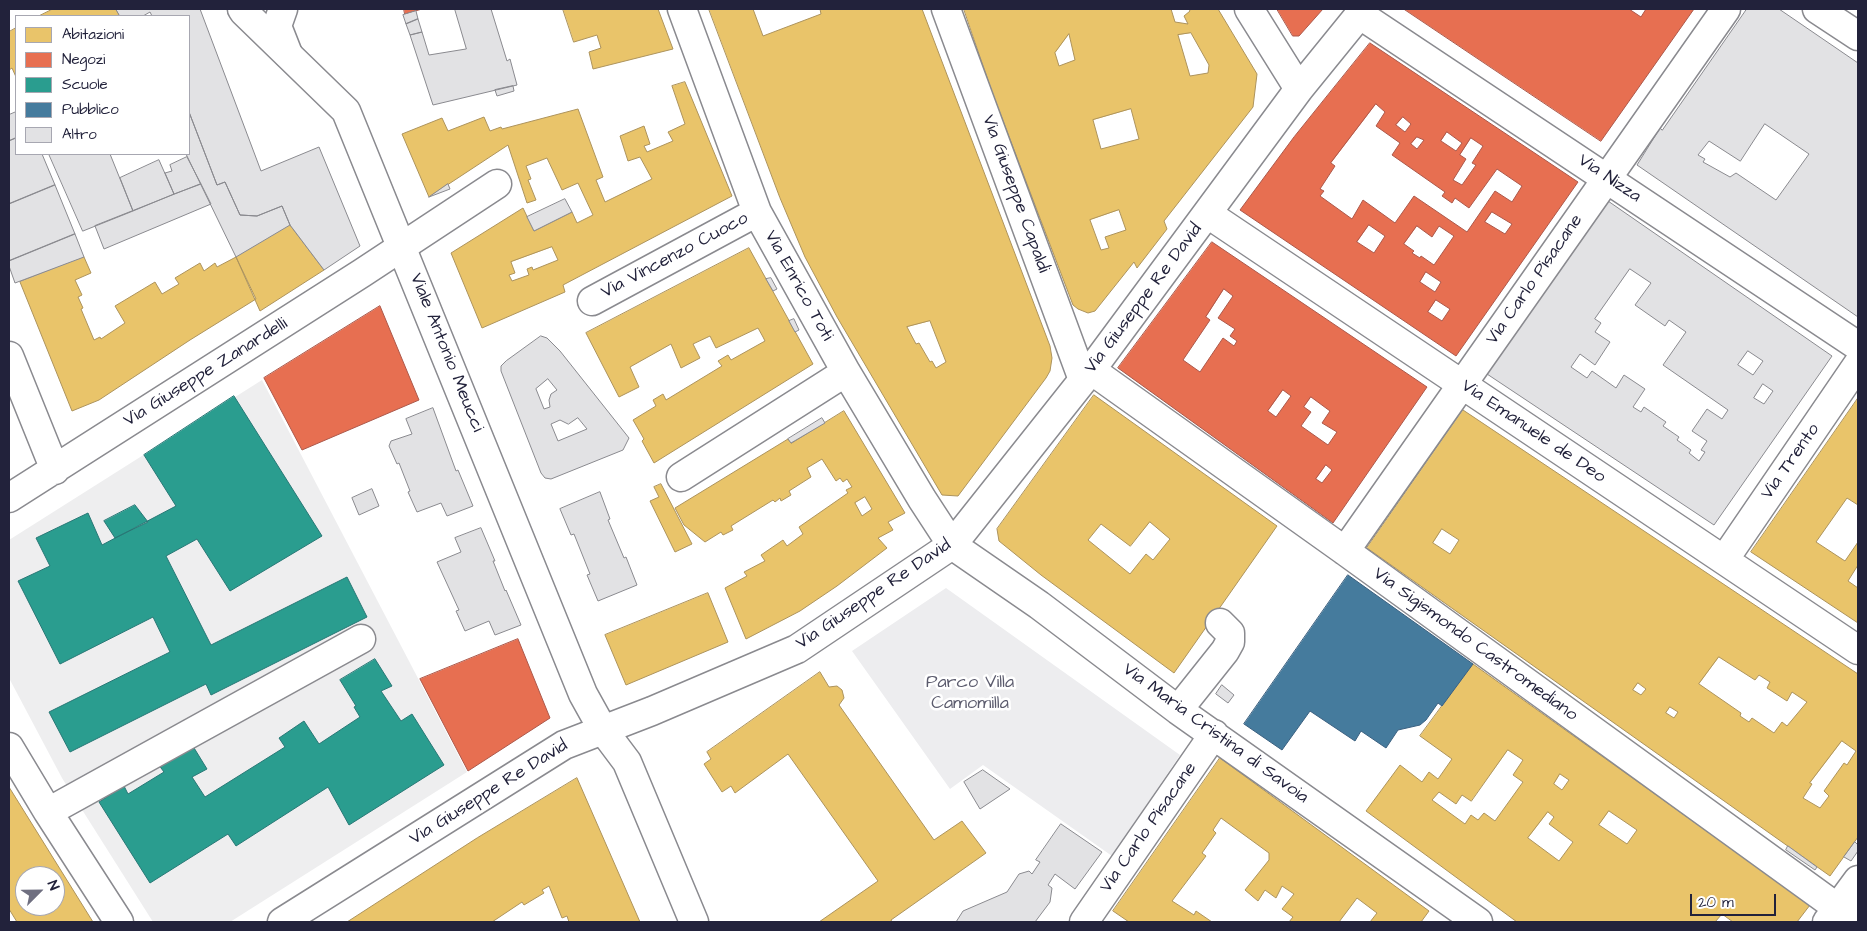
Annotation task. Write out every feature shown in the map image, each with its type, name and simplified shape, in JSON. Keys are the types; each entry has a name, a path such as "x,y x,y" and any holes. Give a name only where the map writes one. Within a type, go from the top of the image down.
{"street":[{"name":"Viale Antonio Meucci","path":"242,9 346,111 584,694 602,730 627,762 694,922"},
{"path":"284,9 277,26 288,54"},
{"name":"Via Enrico Toti","path":"682,9 758,212 846,372 952,545"},
{"name":"Via Giuseppe Capaldi","path":"946,9 1087,375"},
{"path":"1249,9 1299,89"},
{"name":"Via Carlo Pisacane","path":"1345,551 1726,9"},
{"path":"1817,9 1858,36"},
{"name":"Via Giuseppe Re David","path":"282,922 564,745 652,711 797,649 952,545 1087,375 1299,89 1361,11"},
{"name":"Via Nizza","path":"1361,11 1858,346"},
{"name":"Via Giuseppe Zanardelli","path":"9,498 402,248 497,184"},
{"name":"Via Vincenzo Cuoco","path":"592,301 758,212"},
{"name":"Via Emanuele de Deo","path":"1208,214 1858,650"},
{"path":"9,356 55,470"},
{"name":"Via Trento","path":"1724,560 1858,364"},
{"path":"681,477 846,372"},
{"name":"Via Sigismondo Castromediano","path":"1087,375 1345,551 1840,918"},
{"name":"Via Maria Cristina di Savoia","path":"952,545 1039,605 1178,710 1214,734 1468,919"},
{"path":"1178,710 1230,642 1230,633 1220,623"},
{"path":"48,812 362,639"},
{"name":"Via Carlo Pisacane","path":"1089,920 1214,734"},
{"path":"9,747 118,922"},
{"path":"1840,918 1858,880"}],"shaded area":[{"path":"262,380 467,772 230,922 153,922 62,778 9,678 9,540"}],"green space":[{"name":"Parco Villa Camomilla","path":"946,588 1180,755 1112,856 983,765 950,789 852,651"}],"building: Abitazioni":[{"path":"53,9 116,9 119,15 41,15"},
{"path":"563,9 658,9 673,49 593,69 589,52 601,48 597,35 574,42"},
{"path":"709,9 753,9 763,36 821,14 820,9 922,9 1050,346 1052,358 1050,371 1046,378 958,496 942,495 837,317 805,257 780,198","holes":["930,321 946,362 936,368 932,361 930,362 919,343 916,344 907,327"]},
{"path":"964,9 1171,9 1175,22 1188,24 1184,16 1190,11 1189,9 1218,9 1257,74 1253,107 1164,221 1167,229 1137,268 1134,262 1095,311 1088,313 1073,305 992,92","holes":["1191,33 1209,65 1208,73 1190,76 1178,35","1069,34 1075,60 1059,66 1055,53","1131,109 1139,139 1101,149 1093,120","1119,210 1126,230 1105,237 1109,248 1101,250 1090,220"]},
{"path":"15,29 15,75 12,68 9,70 9,32"},
{"path":"685,82 732,196 563,285 565,292 482,328 451,253 523,208 534,231 572,212 577,223 593,215 578,183 562,190 547,158 526,166 531,179 528,180 536,200 527,203 508,145 429,197 402,134 442,118 448,131 484,117 490,131 578,109 603,177 596,180 605,202 652,179 640,157 628,161 620,136 644,126 650,144 644,146 647,152 673,141 668,132 685,124 672,86","holes":["552,247 558,260 533,270 532,267 527,269 529,275 512,281 509,275 515,273 511,262"]},
{"path":"290,225 324,270 260,311 236,257"},
{"path":"749,248 813,364 654,463 642,441 644,439 633,420 656,406 653,400 663,394 666,400 722,366 718,361 728,355 731,360 765,341 763,337 758,328 716,348 710,336 693,344 700,358 681,368 671,344 630,367 639,387 619,397 586,333"},
{"path":"84,257 91,273 75,280 82,295 78,297 83,308 81,309 94,340 100,337 101,339 125,323 115,306 155,282 162,294 179,284 175,278 200,263 204,271 215,263 217,267 236,257 256,299 99,400 72,411 20,282"},
{"path":"1094,395 1277,526 1174,673 1041,575 999,541 997,529","holes":["1150,522 1170,539 1153,560 1146,554 1130,574 1088,540 1101,524 1130,546"]},
{"path":"1858,398 1858,505 1847,498 1816,542 1845,561 1858,542 1858,565 1848,581 1858,588 1858,623 1751,552"},
{"path":"1463,410 1858,674 1858,837 1830,876 1367,548","holes":["1442,529 1459,540 1450,554 1433,543","1719,657 1755,680 1759,675 1770,682 1767,688 1787,701 1792,692 1807,702 1787,726 1782,722 1774,733 1752,718 1749,722 1740,716 1741,713 1699,684","1638,683 1646,689 1641,695 1633,690","1670,707 1678,712 1674,718 1666,713","1842,741 1856,751 1847,765 1844,763 1824,791 1829,796 1820,808 1803,798 1812,784 1810,783"]},
{"path":"844,411 905,513 888,522 893,530 878,538 887,548 800,611 746,639 725,588 747,576 744,572 765,561 761,555 783,540 787,546 803,534 799,527 848,493 846,490 852,487 847,479 843,482 840,478 836,481 822,459 807,468 811,477 789,491 791,495 781,501 780,498 775,502 773,500 731,526 733,530 723,535 721,532 705,542 684,525 675,508 788,439 791,443","holes":["865,497 872,509 862,516 855,503"]},
{"path":"661,484 692,544 675,552 650,501 659,497 654,487"},
{"path":"708,593 728,642 626,685 605,635"},
{"path":"1473,664 1810,905 1797,922 1733,922 1722,914 1715,922 1517,922 1366,811 1400,765 1422,782 1429,772 1438,779 1452,759 1420,736","holes":["1508,750 1523,760 1513,775 1523,782 1495,821 1484,813 1478,820 1471,815 1465,824 1432,800 1439,792 1456,804 1462,795 1471,801","1560,774 1569,780 1562,790 1554,784","1609,811 1637,830 1627,844 1599,825","1548,812 1554,817 1549,824 1573,842 1559,861 1528,838"]},
{"path":"820,672 829,687 837,686 842,690 844,698 839,705 934,840 962,821 986,853 891,920 892,922 819,922 878,881 788,754 735,793 731,786 722,792 704,764 711,759 707,752"},
{"path":"1220,758 1429,911 1421,922 1370,922 1377,913 1357,898 1339,922 1289,922 1293,917 1282,909 1294,894 1282,886 1276,898 1265,890 1258,901 1245,890 1269,860 1269,853 1221,818 1213,830 1216,833 1202,853 1206,856 1172,901 1194,915 1196,911 1212,922 1129,922 1113,911"},
{"path":"577,778 640,922 569,922 567,916 562,918 549,886 542,890 544,893 524,905 522,902 492,922 347,922 477,838"},
{"path":"9,787 58,866 15,866 15,916 65,916 65,877 93,922 17,922 9,909"}],"building: Negozi":[{"path":"404,9 422,9 405,14"},
{"path":"1277,9 1323,9 1299,36 1293,36"},
{"path":"1404,9 1629,9 1641,17 1646,9 1694,9 1601,141"},
{"path":"1370,43 1578,182 1456,356 1240,210 1294,137","holes":["1376,104 1385,112 1376,126 1400,143 1392,155 1445,192 1442,196 1452,203 1455,198 1469,208 1497,169 1522,186 1512,202 1495,191 1467,232 1414,196 1395,223 1363,200 1352,219 1320,196 1324,191 1320,189 1335,166 1331,163","1403,117 1411,124 1405,132 1396,125","1447,132 1462,143 1456,151 1441,141","1417,137 1424,140 1417,149 1411,144","1471,138 1483,146 1472,163 1476,165 1462,185 1453,180 1466,159 1460,155","1492,212 1512,224 1505,234 1485,222","1369,225 1385,236 1374,253 1357,242","1417,226 1432,237 1439,226 1454,236 1434,265 1421,256 1420,258 1412,253 1414,251 1404,244","1426,272 1441,282 1435,292 1420,282","1436,300 1450,309 1442,321 1428,312"]},
{"path":"1212,242 1427,387 1333,523 1118,368","holes":["1224,289 1233,296 1218,318 1235,329 1230,336 1237,341 1234,346 1223,338 1200,372 1183,360 1210,320 1206,317","1283,390 1291,396 1276,417 1268,411","1311,397 1330,411 1322,423 1337,432 1328,445 1301,426 1311,412 1304,407","1326,465 1332,470 1322,483 1316,479"]},
{"path":"380,306 419,400 302,450 264,378"},
{"path":"518,639 550,718 468,771 420,679"}],"building: Scuole":[{"path":"234,396 322,536 230,591 197,539 166,556 211,645 347,577 367,617 211,695 206,684 70,752 49,712 170,652 153,617 60,664 18,581 50,566 36,538 88,513 102,545 176,506 144,455"},
{"path":"135,505 148,522 115,538 104,521"},
{"path":"375,659 392,686 381,691 401,721 412,714 444,765 349,825 328,787 236,846 228,834 150,883 99,802 124,786 128,794 164,772 158,764 191,743 207,769 192,777 205,797 285,747 279,738 304,721 319,744 360,717 354,707 356,706 340,680"}],"building: Pubblico":[{"path":"1348,575 1473,664 1442,706 1438,703 1420,725 1398,730 1386,748 1361,731 1355,741 1310,711 1282,750 1244,724"}],"building: Altro":[{"path":"116,9 200,9 261,171 319,147 360,246 324,270 290,225 282,206 257,216 240,215 225,182 217,185 190,115 190,15 152,15 150,12 145,15 119,15"},
{"path":"455,9 491,9 507,61 510,59 517,85 433,105 410,35 422,32 429,55 466,49"},
{"path":"1747,9 1779,9 1858,63 1858,317 1637,165 1660,128 1662,130","holes":["1765,124 1809,154 1776,200 1736,173 1730,177 1703,162 1705,159 1698,155 1709,141 1740,161"]},
{"path":"416,11 418,19 406,24 403,15"},
{"path":"418,19 422,32 410,35 406,24"},
{"path":"513,86 514,91 497,96 495,90"},
{"path":"15,112 15,138 9,141 9,115"},
{"path":"190,115 217,185 225,182 240,215 257,216 282,206 290,225 236,257 186,155 190,155"},
{"path":"15,138 15,155 42,155 55,185 9,204 9,141"},
{"path":"49,155 110,155 133,211 83,231"},
{"path":"187,157 201,184 174,194 165,173 172,171 170,165"},
{"path":"159,160 174,194 133,211 120,178"},
{"path":"201,184 211,204 104,249 95,226"},
{"path":"448,184 450,189 429,197"},
{"path":"55,185 75,234 9,261 9,204"},
{"path":"565,199 572,212 534,231 527,217"},
{"path":"1608,201 1832,356 1714,525 1487,374","holes":["1630,269 1651,283 1635,305 1665,326 1669,320 1686,332 1663,365 1728,410 1722,419 1707,409 1692,431 1707,441 1701,450 1705,452 1699,461 1689,453 1691,450 1677,440 1679,437 1663,426 1666,422 1644,407 1641,412 1633,407 1645,389 1624,375 1616,388 1592,371 1587,378 1571,367 1580,354 1595,365 1610,342 1595,332 1601,323 1595,319","1748,351 1763,361 1753,375 1738,365","1763,384 1773,391 1764,404 1754,398"]},
{"path":"75,234 84,257 15,283 9,261"},
{"path":"771,278 777,289 773,291 766,279"},
{"path":"794,319 799,330 795,332 789,321"},
{"path":"541,336 547,338 560,351 629,438 623,450 551,479 545,478 541,473 501,371 501,366","holes":["548,379 557,390 551,394 549,400 550,407 544,409 536,389","578,418 587,429 558,441 551,424 560,420 568,424"]},
{"path":"433,408 456,471 458,470 473,506 447,516 441,503 417,512 408,492 410,491 399,463 397,464 389,446 391,441 412,434 406,419"},
{"path":"822,418 825,423 791,443 788,439"},
{"path":"372,489 379,506 359,515 352,498"},
{"path":"600,492 610,519 608,520 637,585 598,601 587,575 590,574 574,534 571,535 560,509"},
{"path":"481,528 505,591 521,625 495,635 489,621 465,631 456,611 459,610 437,562 461,552 455,538"},
{"path":"1222,685 1234,695 1228,703 1216,694"},
{"path":"983,770 1010,789 980,809 964,782"},
{"path":"1061,824 1102,852 1075,889 1055,874 1048,885 1052,888 1050,902 1035,922 956,922 963,911 1007,892 1019,874 1029,871 1032,874 1040,862 1036,860"},
{"path":"1855,842 1858,845 1858,851 1851,861 1844,857"},
{"path":"1788,846 1817,867 1815,870 1786,850"}]}
